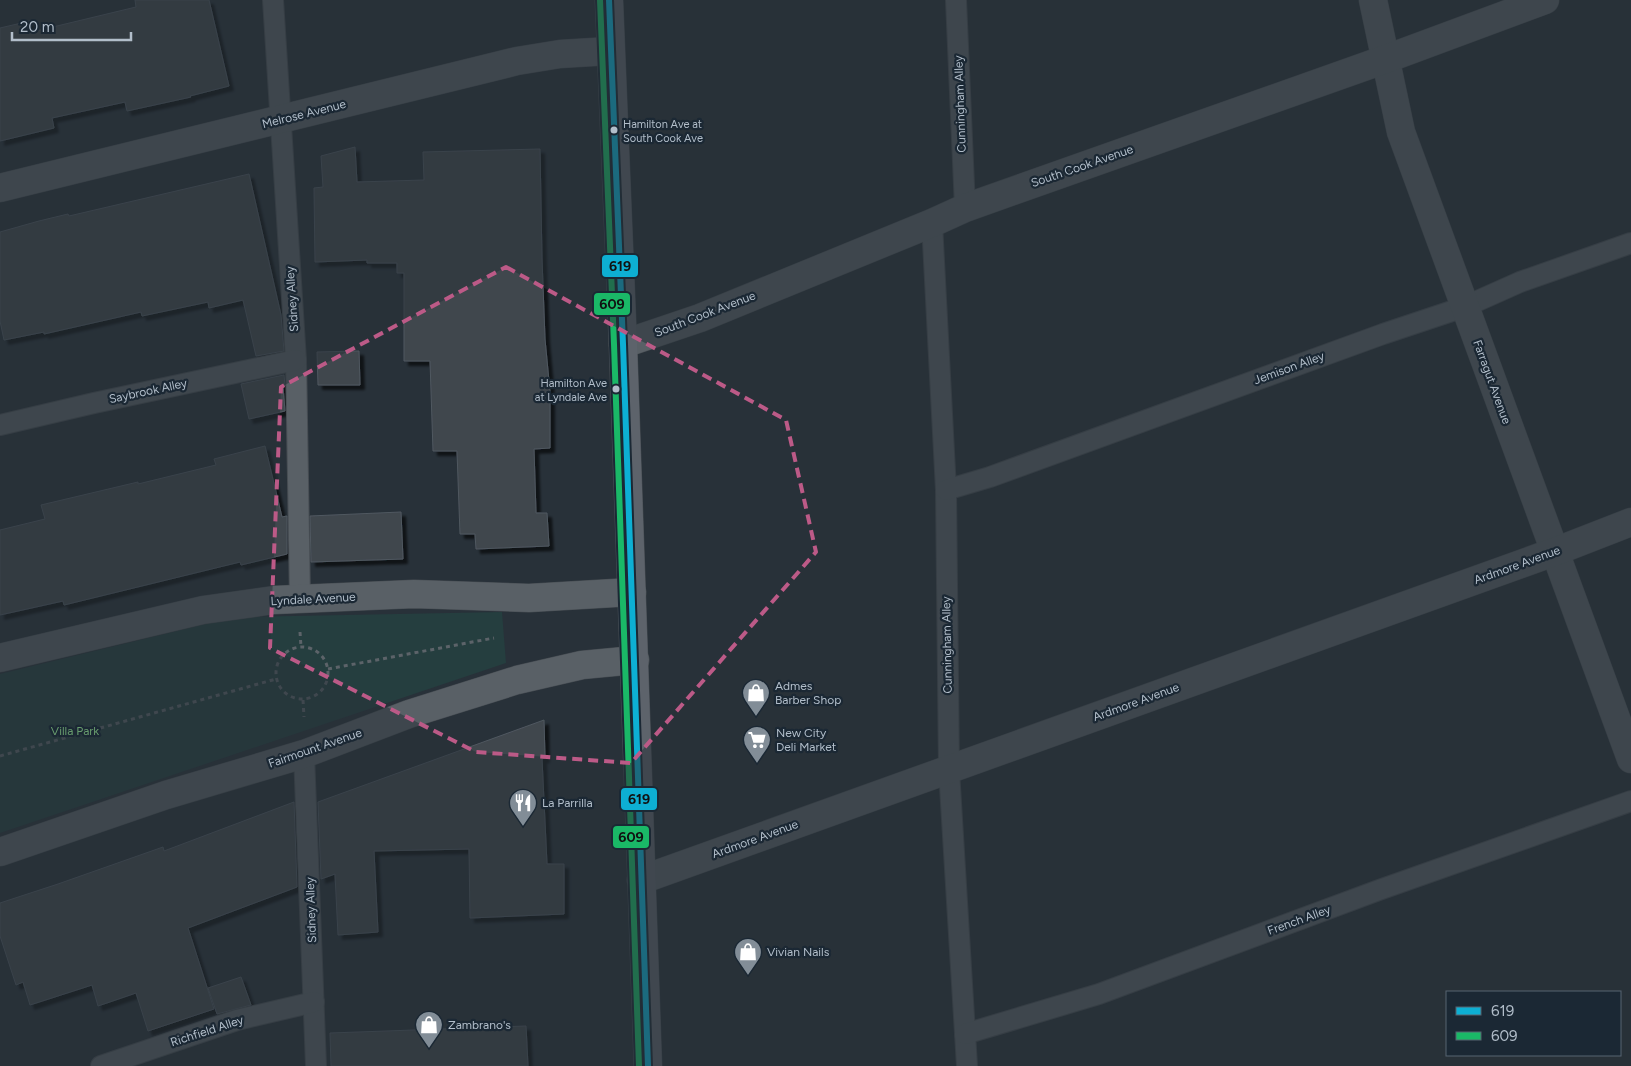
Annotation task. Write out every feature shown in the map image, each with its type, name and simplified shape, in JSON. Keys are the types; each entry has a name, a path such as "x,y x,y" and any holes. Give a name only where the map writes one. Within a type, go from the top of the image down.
{"main road":[{"path":"609,0 635,660 648,1066"}],"street":[{"name":"Farragut Avenue","path":"1373,0 1401,132 1631,758"},
{"name":"South Cook Avenue","path":"623,344 700,318 932,223 964,208 1386,59 1545,0"},
{"name":"Melrose Avenue","path":"0,188 517,61 560,54 610,51"},
{"name":"Ardmore Avenue","path":"641,880 1554,552 1631,522"},
{"name":"Lyndale Avenue","path":"0,658 203,610 274,600 414,594 529,598 632,592"},
{"name":"Fairmount Avenue","path":"0,852 166,795 304,754 409,714 517,680 582,665 635,660"}],"lane":[{"name":"Sidney Alley","path":"273,0 296,360 300,599"},
{"name":"Cunningham Alley","path":"956,0 964,208"},
{"name":"Cunningham Alley","path":"932,223 946,490 949,770 967,1066"},
{"name":"Jemison Alley","path":"946,490 990,477 1383,334 1464,307 1520,282 1631,243"},
{"name":"Saybrook Alley","path":"0,426 94,403 296,360"},
{"name":"Sidney Alley","path":"304,754 316,1066"},
{"name":"French Alley","path":"965,1034 1099,994 1379,890 1631,800"},
{"name":"Richfield Alley","path":"101,1066 238,1020 314,1002"}],"path":[{"path":"328,669 494,638"},
{"path":"301,647 316,650 322,655 328,669 325,686 320,693 312,698 303,700 286,695 276,680 275,672 281,657 286,652 301,647"},
{"path":"0,756 276,680"}],"highlighted area":[{"path":"506,267 786,420 816,552 631,763 476,752 270,648 281,387"}],"green space":[{"name":"Villa Park","path":"502,612 506,663 0,833 0,674 234,617"}],"building":[{"path":"135,0 209,0 229,86 191,97 127,111 125,102 52,118 54,128 0,141 0,28 30,21 32,32 136,7"},
{"path":"355,147 357,182 424,180 423,152 540,149 545,339 550,392 550,448 534,449 536,513 547,513 549,546 476,549 475,534 460,534 457,451 433,451 430,361 404,361 404,273 397,273 397,263 367,263 367,260 315,262 314,188 323,187 321,156"},
{"path":"249,174 281,315 284,351 256,356 243,300 209,308 208,302 142,316 141,312 44,334 44,332 4,340 0,321 0,232 68,214 69,216"},
{"path":"359,351 360,385 318,385 317,352"},
{"path":"284,375 285,411 249,419 241,384"},
{"path":"265,446 282,517 287,516 287,554 241,565 240,562 64,605 63,601 0,615 0,530 45,519 41,505 216,465 214,459"},
{"path":"401,512 403,559 311,562 310,516"},
{"path":"544,720 545,758 542,759 547,864 564,864 564,914 470,918 469,849 374,851 378,932 338,935 335,874 321,879 318,802"},
{"path":"294,802 297,887 188,928 214,1009 148,1031 136,993 98,1006 92,985 30,1005 23,982 16,985 0,936 0,903 163,847 164,851"},
{"path":"241,977 251,1005 217,1014 208,988"},
{"name":"Zambrano's","path":"526,1026 528,1066 331,1066 330,1033"}],"transit line":[{"name":"609","path":"600,0 639,1066"},
{"name":"619","path":"609,0 648,1066"}],"place":[{"name":"Hamilton Ave at South Cook Ave","path":"614,130"},
{"name":"Hamilton Ave at Lyndale Ave","path":"616,389"},
{"name":"Admes Barber Shop","path":"756,717"},
{"name":"New City Deli Market","path":"757,764"},
{"name":"La Parrilla","path":"523,827"},
{"name":"Vivian Nails","path":"748,976"},
{"name":"Zambrano's","path":"429,1049"}]}
